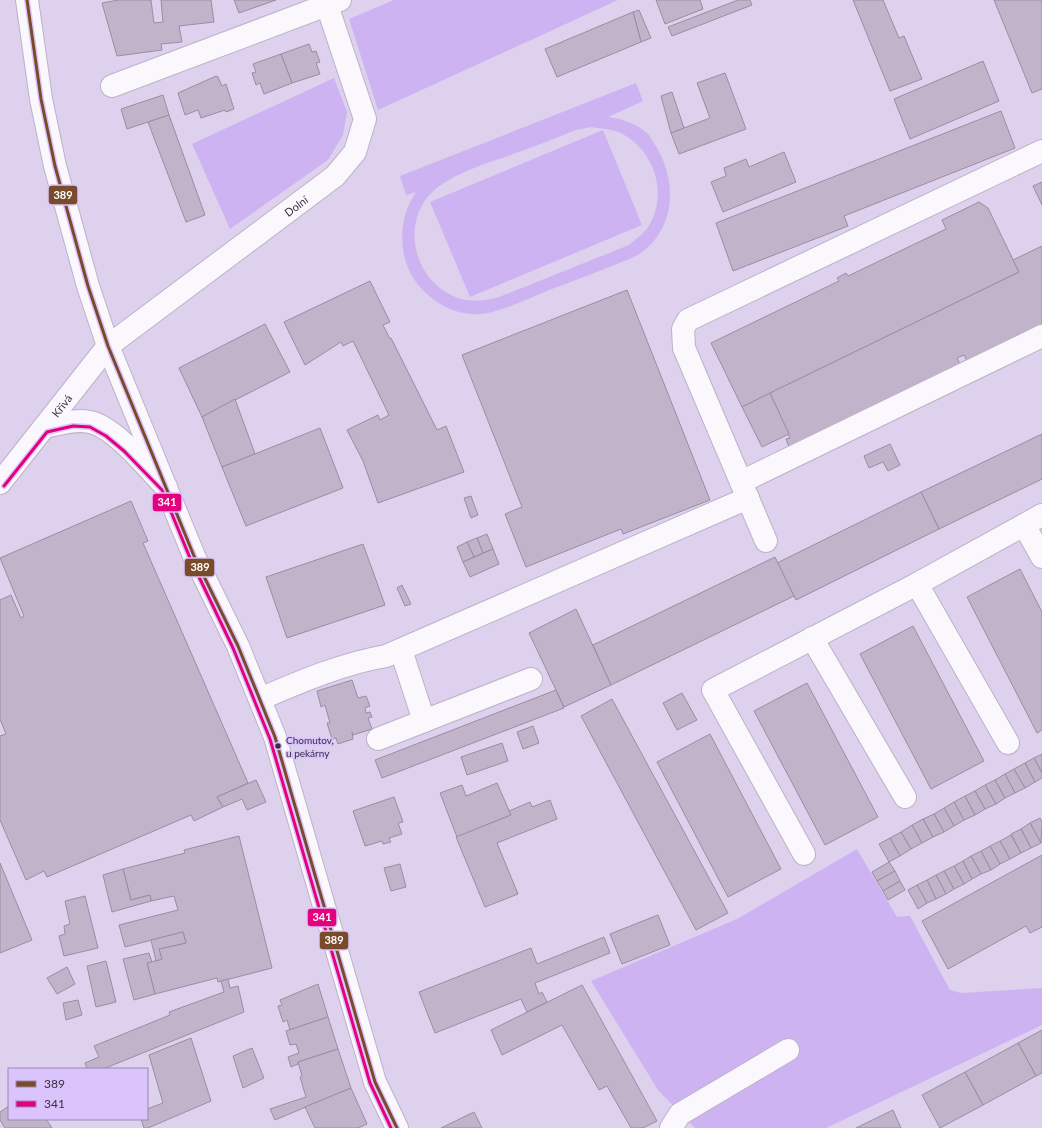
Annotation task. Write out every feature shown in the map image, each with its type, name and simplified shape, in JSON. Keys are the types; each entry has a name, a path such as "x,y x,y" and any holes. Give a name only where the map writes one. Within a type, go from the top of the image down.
{"main road":[{"path":"27,0 41,99 55,166 70,226 108,346 194,556 238,646 275,737 375,1082 397,1128"},
{"name":"Dolní","path":"108,346 334,176 355,152 365,119 333,3 112,86"},
{"path":"766,541 684,348 683,329 688,320 1042,151"},
{"path":"260,699 310,677 356,662 386,656 401,650 744,490 1042,336"},
{"name":"Křivá","path":"0,483 108,346"},
{"path":"44,427 73,421 91,422 109,432 127,447 166,487"},
{"path":"804,854 713,690 917,584 1033,520 1042,557"},
{"path":"917,584 1008,743"},
{"path":"812,638 904,797"},
{"path":"401,650 424,721"},
{"path":"378,739 531,679"},
{"path":"671,1128 680,1114 788,1050"}],"shaded area":[{"path":"394,0 618,0 378,110 349,19"},
{"path":"334,78 347,112 343,135 328,160 230,229 192,144"},
{"path":"636,83 643,101 608,117 619,119 635,125 649,135 664,163 670,193 669,208 665,223 658,236 647,248 634,257 522,302 492,312 466,314 442,305 431,298 414,279 408,268 402,239 404,219 416,192 406,195 400,176","holes":["591,127 614,131 626,136 646,155 656,179 658,192 657,205 653,218 644,232 629,245 499,297 487,300 466,300 448,294 434,283 423,269 417,252 415,235 417,217 425,201 438,187 454,177 481,165 576,130"]},
{"path":"603,130 642,225 470,297 430,202"},
{"path":"857,849 897,917 910,916 950,990 961,993 1042,988 1042,1025 826,1128 695,1128 658,1090 591,981 737,919"}],"building":[{"path":"118,0 151,0 154,23 163,22 161,0 211,0 214,22 179,26 182,42 161,44 162,50 117,56 102,3"},
{"path":"234,0 276,0 239,13"},
{"path":"656,0 700,0 703,9 665,24"},
{"path":"738,0 750,0 752,5 672,36 668,27"},
{"path":"853,0 883,0 899,38 904,36 922,79 890,91"},
{"path":"994,0 1042,0 1042,89 1032,93"},
{"path":"639,10 651,38 641,42 633,12"},
{"path":"633,12 641,42 557,77 545,49"},
{"path":"309,44 312,52 316,51 320,62 316,63 320,74 292,83 281,54"},
{"path":"281,54 292,83 264,94 260,83 256,85 252,73 256,72 253,64"},
{"path":"983,61 999,101 910,139 894,99"},
{"path":"725,73 746,129 679,154 671,133 710,118 697,83"},
{"path":"216,76 218,77 222,86 226,84 234,109 226,112 225,110 201,118 198,110 185,115 178,93"},
{"path":"672,92 684,128 671,133 661,96"},
{"path":"163,95 169,115 127,129 121,109"},
{"path":"1001,111 1015,148 844,216 848,226 733,271 716,223"},
{"path":"169,115 205,215 186,222 148,122"},
{"path":"784,152 796,182 723,212 711,182 726,176 724,168 746,159 749,167"},
{"path":"1042,182 1042,205 1033,186"},
{"path":"979,202 988,208 1019,272 742,407 711,343 839,281 837,278 846,273 848,276 946,229 942,220"},
{"path":"1042,246 1042,325 967,361 964,355 957,358 960,364 789,447 786,439 790,438 770,393 1019,272 1013,260"},
{"path":"370,281 390,322 383,325 437,430 446,426 464,472 378,503 363,461 347,430 378,415 380,420 389,415 353,341 343,346 341,342 305,365 284,322"},
{"path":"627,290 710,500 623,534 621,529 526,567 505,514 522,507 462,355"},
{"path":"265,324 290,372 202,417 179,368"},
{"path":"770,393 789,434 762,447 742,407"},
{"path":"235,399 255,454 222,467 202,417"},
{"path":"320,428 343,488 246,526 222,467"},
{"path":"1042,434 1042,479 939,529 921,492"},
{"path":"890,444 900,465 888,471 883,462 869,468 864,456"},
{"path":"921,492 939,529 796,600 777,563"},
{"path":"471,496 478,515 471,518 464,498"},
{"path":"131,501 148,541 143,543 248,783 217,797 223,807 194,821 191,815 47,877 44,871 26,880 0,820 0,736 6,734 0,719 0,600 11,595 21,618 24,616 0,558"},
{"path":"487,534 493,549 483,553 477,538"},
{"path":"477,538 483,553 474,557 467,542"},
{"path":"467,542 474,557 463,562 457,547"},
{"path":"363,544 385,605 287,638 266,577"},
{"path":"493,549 499,564 470,577 463,562"},
{"path":"775,557 794,596 611,685 593,645"},
{"path":"1020,569 1042,612 1042,730 1037,733 967,597"},
{"path":"402,585 411,604 405,606 397,588"},
{"path":"576,609 611,685 564,707 529,633"},
{"path":"913,626 984,761 931,789 860,654"},
{"path":"352,680 358,698 366,696 370,706 365,708 366,713 370,712 372,717 368,718 372,729 353,735 352,732 353,739 338,744 336,738 332,739 327,723 330,723 325,705 321,707 317,691"},
{"path":"807,683 878,817 825,845 754,711"},
{"path":"556,690 564,708 382,778 375,760"},
{"path":"682,693 697,720 677,730 663,703"},
{"path":"612,699 728,913 696,930 581,716"},
{"path":"533,726 539,743 523,749 517,732"},
{"path":"710,734 781,869 728,897 657,762"},
{"path":"502,743 508,761 467,775 461,757"},
{"path":"1042,754 1042,773 1034,758"},
{"path":"1034,758 1042,773 1042,778 1035,782 1025,763"},
{"path":"1025,763 1035,782 1025,788 1014,769"},
{"path":"1014,769 1025,788 1015,793 1005,774"},
{"path":"1005,774 1015,793 1005,798 995,780"},
{"path":"256,780 266,802 247,810 242,799 223,807 217,797"},
{"path":"995,780 1005,798 996,804 985,785"},
{"path":"497,783 511,815 457,837 440,793 462,785 466,796"},
{"path":"985,785 996,804 985,809 975,791"},
{"path":"975,791 985,809 975,815 965,796"},
{"path":"965,796 975,815 964,820 954,802"},
{"path":"394,797 403,822 398,823 402,834 389,838 391,842 383,844 382,841 365,846 353,811"},
{"path":"550,800 557,819 497,843 518,894 485,907 456,837 511,815 509,811 530,802 532,807"},
{"path":"954,802 964,820 954,826 944,808"},
{"path":"944,808 954,826 944,832 934,814"},
{"path":"934,814 944,832 933,837 923,819"},
{"path":"1040,818 1042,822 1041,843 1030,823"},
{"path":"923,819 933,837 922,843 912,825"},
{"path":"1030,823 1041,843 1031,848 1021,829"},
{"path":"912,825 922,843 911,849 901,832"},
{"path":"1021,829 1031,848 1021,853 1011,834"},
{"path":"901,832 911,849 900,856 890,838"},
{"path":"1011,835 1021,853 1010,859 1000,841"},
{"path":"239,836 272,968 218,982 217,978 155,994 147,963 162,959 159,949 186,943 183,932 125,947 119,925 178,910 174,896 151,901 150,895 131,900 123,869 185,853 184,850"},
{"path":"890,838 900,856 889,862 879,844"},
{"path":"1000,841 1010,859 1000,864 990,846"},
{"path":"990,846 1000,864 991,870 981,851"},
{"path":"981,851 991,870 981,874 971,856"},
{"path":"1042,855 1042,927 1030,933 1026,926 948,969 922,921"},
{"path":"971,856 981,874 972,879 963,861"},
{"path":"963,861 972,879 964,884 954,866"},
{"path":"889,862 895,871 877,881 872,872"},
{"path":"0,863 32,940 0,953"},
{"path":"400,864 406,887 391,891 384,868"},
{"path":"954,866 964,884 954,889 944,871"},
{"path":"123,869 131,900 150,895 151,901 112,912 103,875"},
{"path":"895,871 900,881 883,891 877,881"},
{"path":"944,871 954,889 946,894 936,875"},
{"path":"936,875 946,894 936,899 927,880"},
{"path":"927,880 936,899 927,903 917,885"},
{"path":"900,881 905,890 888,900 883,891"},
{"path":"917,885 927,903 918,909 908,890"},
{"path":"85,896 98,948 64,956 59,936 65,934 64,926 70,924 65,901"},
{"path":"658,915 670,945 622,964 610,934"},
{"path":"183,932 186,943 159,949 162,959 156,961 151,940"},
{"path":"604,937 610,953 535,983 539,994 542,992 547,1002 527,1012 521,999 435,1033 419,992 531,948 537,964"},
{"path":"149,953 152,962 147,963 155,994 134,1000 123,959"},
{"path":"106,961 116,1002 96,1007 87,966"},
{"path":"67,967 75,984 57,994 47,978"},
{"path":"228,979 230,988 238,986 244,1012 105,1068 87,1068 85,1063 99,1057 94,1046 170,1015 169,1012 224,992 221,981"},
{"path":"318,984 328,1017 290,1030 287,1020 283,1022 278,1006 282,1005 280,1000"},
{"path":"582,985 657,1121 643,1128 631,1128 607,1086 599,1090 562,1025 502,1055 491,1030"},
{"path":"78,1000 82,1015 66,1020 63,1003"},
{"path":"328,1017 338,1049 298,1062 298,1064 291,1067 288,1057 299,1053 296,1044 290,1045 286,1031"},
{"path":"1042,1030 1042,1073 1036,1076 1018,1043"},
{"path":"191,1038 211,1101 148,1128 144,1128 141,1120 148,1120 148,1109 163,1103 149,1055"},
{"path":"1018,1043 1036,1076 983,1105 965,1072"},
{"path":"252,1048 264,1078 243,1088 233,1056"},
{"path":"338,1049 351,1088 275,1120 270,1109 306,1097 300,1077 302,1076 298,1062"},
{"path":"965,1072 983,1105 940,1128 922,1095"},
{"path":"351,1088 367,1124 358,1128 315,1128 305,1107"},
{"path":"8,1107 8,1120 47,1120 52,1128 5,1128 0,1120 0,1112"},
{"path":"893,1110 901,1128 856,1128"},
{"path":"474,1112 482,1128 441,1128"}],"transit line":[{"name":"389","path":"27,0 41,99 55,166 88,286 108,346 194,556 238,646 275,737 375,1082 397,1128"},
{"name":"341","path":"4,486 47,432 73,426 90,427 106,436 124,451 162,490 190,558 233,648 270,739 370,1083 391,1128"}],"place":[{"name":"Chomutov, u pekárny","path":"278,746"}]}
